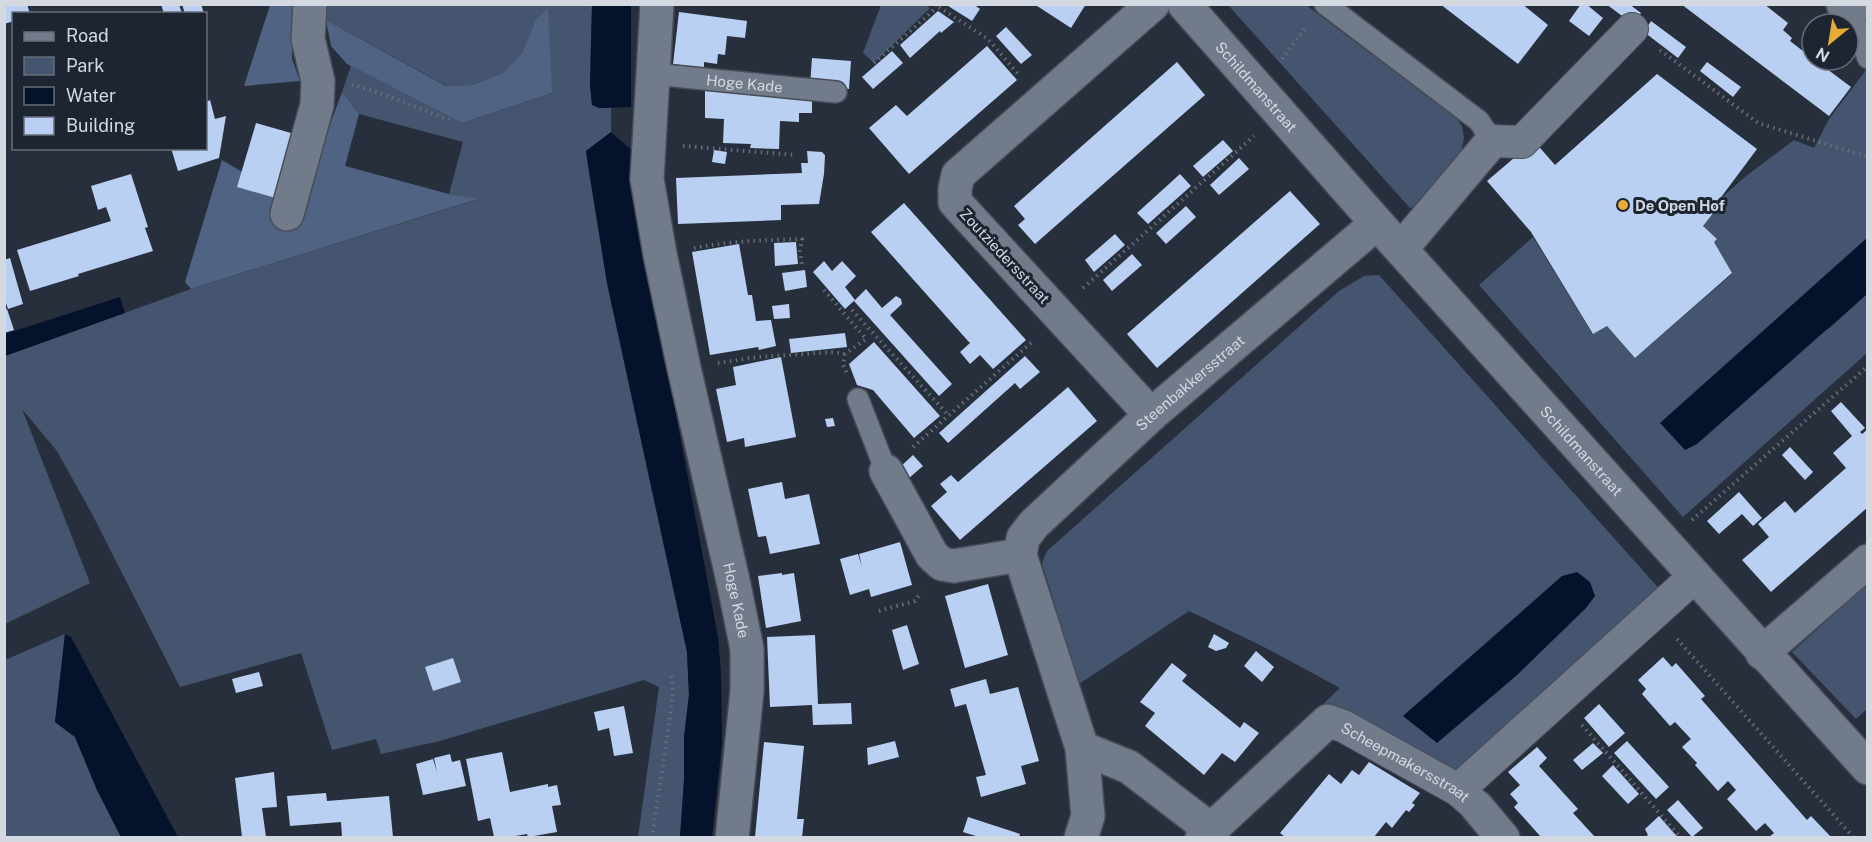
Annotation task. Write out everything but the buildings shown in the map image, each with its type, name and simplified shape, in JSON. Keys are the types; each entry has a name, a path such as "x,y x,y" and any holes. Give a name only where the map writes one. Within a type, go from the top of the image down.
{"street":[{"path":"287,214 317,105 318,81 308,39 310,4"},
{"name":"Hoge Kade","path":"657,4 647,178 684,368 747,649 747,691 732,837"},
{"name":"Zoutziedersstraat","path":"1151,415 955,202 955,189 958,175 1153,4"},
{"name":"Schildmanstraat","path":"1184,4 1762,653 1862,750"},
{"path":"1401,249 1492,141 1522,142 1632,29"},
{"name":"Steenbakkersstraat","path":"1020,555 1023,538 1034,524 1151,415 1377,223"},
{"path":"886,471 932,555 942,564 954,566 1020,555 1082,748 1088,816 1081,837"},
{"path":"1762,653 1868,561"},
{"path":"1467,798 1559,699 1694,577"},
{"path":"1082,748 1129,767 1206,833 1328,722"},
{"name":"Scheepmakersstraat","path":"1328,722 1343,726 1467,798 1503,837"}],"lane":[{"path":"1325,4 1479,122 1492,141"},
{"path":"1850,6 1868,58"},
{"name":"Hoge Kade","path":"653,74 836,92"},
{"path":"858,399 886,471"}],"path":[{"path":"874,63 934,10 935,5 988,39 1041,102"},
{"path":"886,471 1059,314 1269,101 1308,23"},
{"path":"1632,29 1758,123 1868,157"},
{"path":"318,81 356,86 380,93 449,120"},
{"path":"650,143 796,155"},
{"path":"660,254 722,243 802,239 800,251 802,265"},
{"path":"824,290 866,339 845,354 843,365 858,399"},
{"path":"852,310 949,416"},
{"path":"684,368 758,357 834,352 845,354"},
{"path":"1666,543 1868,366"},
{"path":"879,611 915,601 942,564"},
{"path":"1654,613 1854,837"},
{"path":"652,837 671,711 673,690 671,672"},
{"path":"1559,699 1681,837"}],"green space":[{"path":"327,5 592,5 590,84 592,104 599,108 611,108 611,132 586,151 588,167 607,283 687,652 689,695 684,737 680,837 638,837 659,687 644,680 440,741 381,754 376,739 332,750 301,653 180,687 91,512 57,451 22,409 90,583 5,624 5,356 191,289 476,200 449,194 463,142 359,114 342,92 351,66 462,123 552,93 535,21 522,53 504,72 473,85 447,86 326,20"},
{"path":"881,5 925,5 930,8 874,63 863,53"},
{"path":"1228,5 1306,5 1456,118 1462,126 1464,137 1461,154 1423,204 1410,208"},
{"path":"1866,70 1867,238 1661,423 1831,327 1867,294 1867,353 1683,517 1479,285 1533,237 1592,333 1607,326 1635,358 1732,274 1714,242 1717,239 1703,226 1722,202 1719,200 1746,176 1794,140 1814,148 1829,119"},
{"path":"1379,275 1663,593 1456,781 1320,707 1340,688 1262,646 1189,611 1079,684 1042,563 1047,551 1339,291 1364,276"},
{"path":"1867,584 1867,709 1856,719 1792,652"},
{"path":"65,634 55,722 75,737 97,790 121,837 5,838 5,660"}],"shaded area":[{"path":"270,5 292,5 292,59 300,81 244,86"},
{"path":"548,8 552,93 462,123 347,64 331,46 326,20 446,86 473,85 504,72 522,53 535,21"},
{"path":"342,92 359,114 345,166 449,194 478,199 191,289 185,282 222,160 300,206"}],"water":[{"path":"592,5 631,5 631,107 599,108 592,105 590,84"},
{"path":"611,132 634,152 645,250 718,637 722,743 712,837 680,837 684,737 689,695 687,652 607,283 586,151"},
{"path":"1867,238 1867,294 1697,444 1685,450 1660,423"},
{"path":"120,297 125,313 5,356 5,334"},
{"path":"1577,572 1590,582 1595,596 1586,608 1516,676 1437,743 1403,716 1562,576"},
{"path":"65,634 71,637 178,837 121,837 97,790 75,737 55,722"}],"place":[{"name":"De Open Hof","path":"1623,205"}]}
